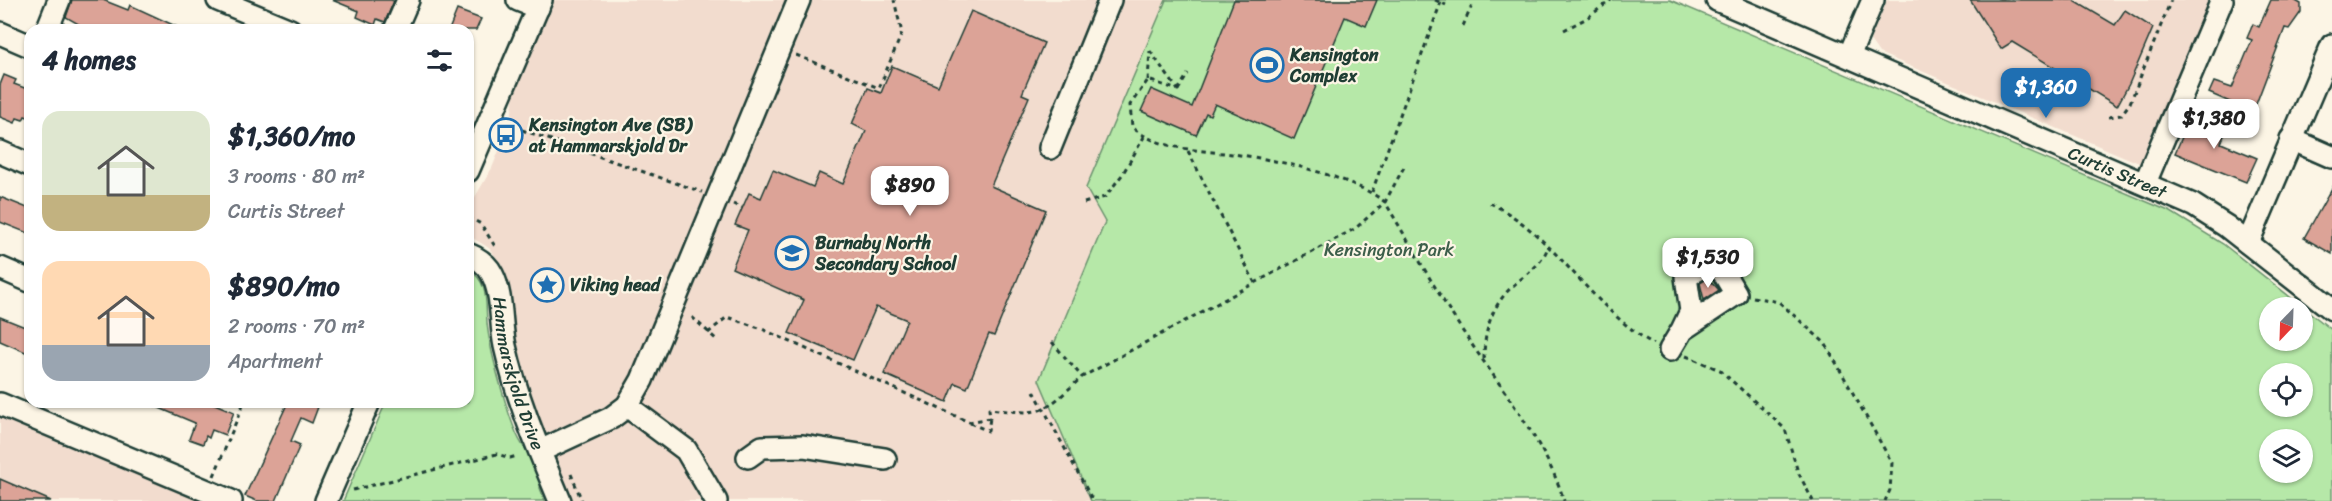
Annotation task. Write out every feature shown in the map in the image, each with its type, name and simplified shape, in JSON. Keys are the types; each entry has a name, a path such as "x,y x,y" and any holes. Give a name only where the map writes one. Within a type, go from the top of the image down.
{"street":[{"path":"50,24 60,0"},
{"path":"218,0 276,24"},
{"path":"398,24 408,0"},
{"path":"474,157 540,4 518,0"},
{"path":"540,451 592,429 627,406 642,380 800,0"},
{"path":"1050,148 1110,0"},
{"path":"1849,56 1873,0"},
{"path":"2145,183 2222,0"},
{"name":"Curtis Street","path":"1729,2 2193,205 2248,243 2332,309"},
{"path":"0,33 24,43"},
{"path":"2248,243 2332,45"},
{"path":"2292,139 2332,156"},
{"path":"0,152 24,162"},
{"name":"Hammarskjold Drive","path":"474,257 481,260 491,273 496,286 507,355 520,404 561,501"},
{"path":"0,268 24,278"},
{"path":"1670,350 1682,330"},
{"path":"0,404 231,501"},
{"path":"627,406 686,450 716,501"},
{"path":"326,501 366,408"},
{"path":"748,458 762,447 803,446 885,459"}],"path":[{"path":"794,54 879,88 900,45 902,33 894,0"},
{"path":"1435,0 1446,4"},
{"path":"1564,30 1587,18 1611,0"},
{"path":"2109,117 2121,115 2130,103 2171,0"},
{"path":"1372,192 1441,2"},
{"path":"1463,26 1473,3"},
{"path":"1178,90 1150,51 1148,80 1130,105 1132,127 1144,137 1188,150 1266,159 1300,168 1372,192 1385,202 1521,417 1560,486 1564,501"},
{"path":"1178,90 1188,74"},
{"path":"1148,80 1178,90"},
{"path":"522,130 709,194"},
{"path":"1084,203 1105,197 1122,175 1144,137"},
{"path":"1188,150 1255,283"},
{"path":"708,333 726,317 762,329 988,431 990,409 1032,413 1046,410 1082,377 1356,228 1385,202 1404,167"},
{"path":"730,203 742,208"},
{"path":"474,220 480,224 501,255"},
{"path":"1484,361 1484,335 1495,308 1512,286 1543,260 1548,247"},
{"path":"1755,297 1779,302 1825,343 1892,463 1890,490 1885,501"},
{"path":"692,317 718,341"},
{"path":"1052,342 1082,377"},
{"path":"1034,391 1093,501"},
{"path":"208,492 242,408"},
{"path":"969,422 990,417"},
{"path":"353,490 497,454 510,458 518,456"},
{"path":"569,470 582,501"}],"shaded area":[{"name":"Burnaby North Secondary School","path":"552,0 1166,0 1086,187 1105,222 1039,380 1091,501 569,501 518,365 502,265 489,248 474,239 474,199 492,168 511,121 514,92"},
{"path":"1887,0 2222,0 2151,168 1879,53 1870,40"},
{"path":"0,404 231,501 0,501"}],"green space":[{"name":"Kensington Park","path":"1166,0 1670,0 2171,212 2223,244 2290,297 2259,297 2259,351 2313,351 2313,315 2332,330 2332,501 1091,501 1039,380 1105,222 1086,188"},
{"path":"474,274 481,281 486,297 490,342 502,392 513,426 542,479 540,488 545,501 343,501 383,408 474,408"}],"building":[{"path":"72,0 103,0 128,10 130,5 171,24 78,24 66,17"},
{"path":"332,0 394,1 385,22 377,19 375,24 373,24 357,17 359,11"},
{"name":"Kensington Complex","path":"1234,0 1377,0 1366,26 1345,17 1294,139 1215,104 1210,115 1206,113 1196,135 1141,111 1151,89 1192,107"},
{"path":"1970,0 2073,0 2115,25 2125,10 2153,28 2117,106 2012,42 2001,49"},
{"path":"2271,0 2294,0 2301,4 2301,12 2289,29 2285,28 2253,112 2209,93 2214,82 2232,88 2252,40 2247,38 2253,24 2259,27"},
{"path":"457,10 481,19 476,30 474,30 474,24 451,24"},
{"path":"971,11 1044,43 1022,94 1029,97 991,186 1046,210 994,336 989,334 967,388 955,383 947,402 884,374 907,320 876,307 853,360 789,333 804,300 732,268 748,230 735,225 749,193 761,198 773,170 813,187 819,173 843,184 866,131 852,124 868,88 881,93 892,66 938,86"},
{"path":"4,75 16,80 14,84 24,88 23,120 17,118 15,123 0,117 0,85"},
{"path":"2191,117 2226,131 2221,143 2257,158 2246,182 2175,153"},
{"path":"2332,188 2332,254 2304,238"},
{"path":"0,197 24,207 24,232 0,222"},
{"path":"1708,278 1719,290 1704,300 1700,283"},
{"path":"0,317 24,327 24,351 0,341"},
{"path":"159,408 224,408 234,412 225,435 212,430 209,438 206,436 203,444 189,439 195,423"},
{"path":"285,408 318,408 312,423 301,418 291,441 300,445 276,501 257,501 245,496"},
{"path":"0,479 51,501 0,501"}],"place":[{"name":"Kensington Complex","path":"1267,65"},
{"name":"Kensington Ave (SB) at Hammarskjold Dr","path":"506,135"},
{"name":"Burnaby North Secondary School","path":"792,253"},
{"name":"Viking head","path":"547,285"}]}
